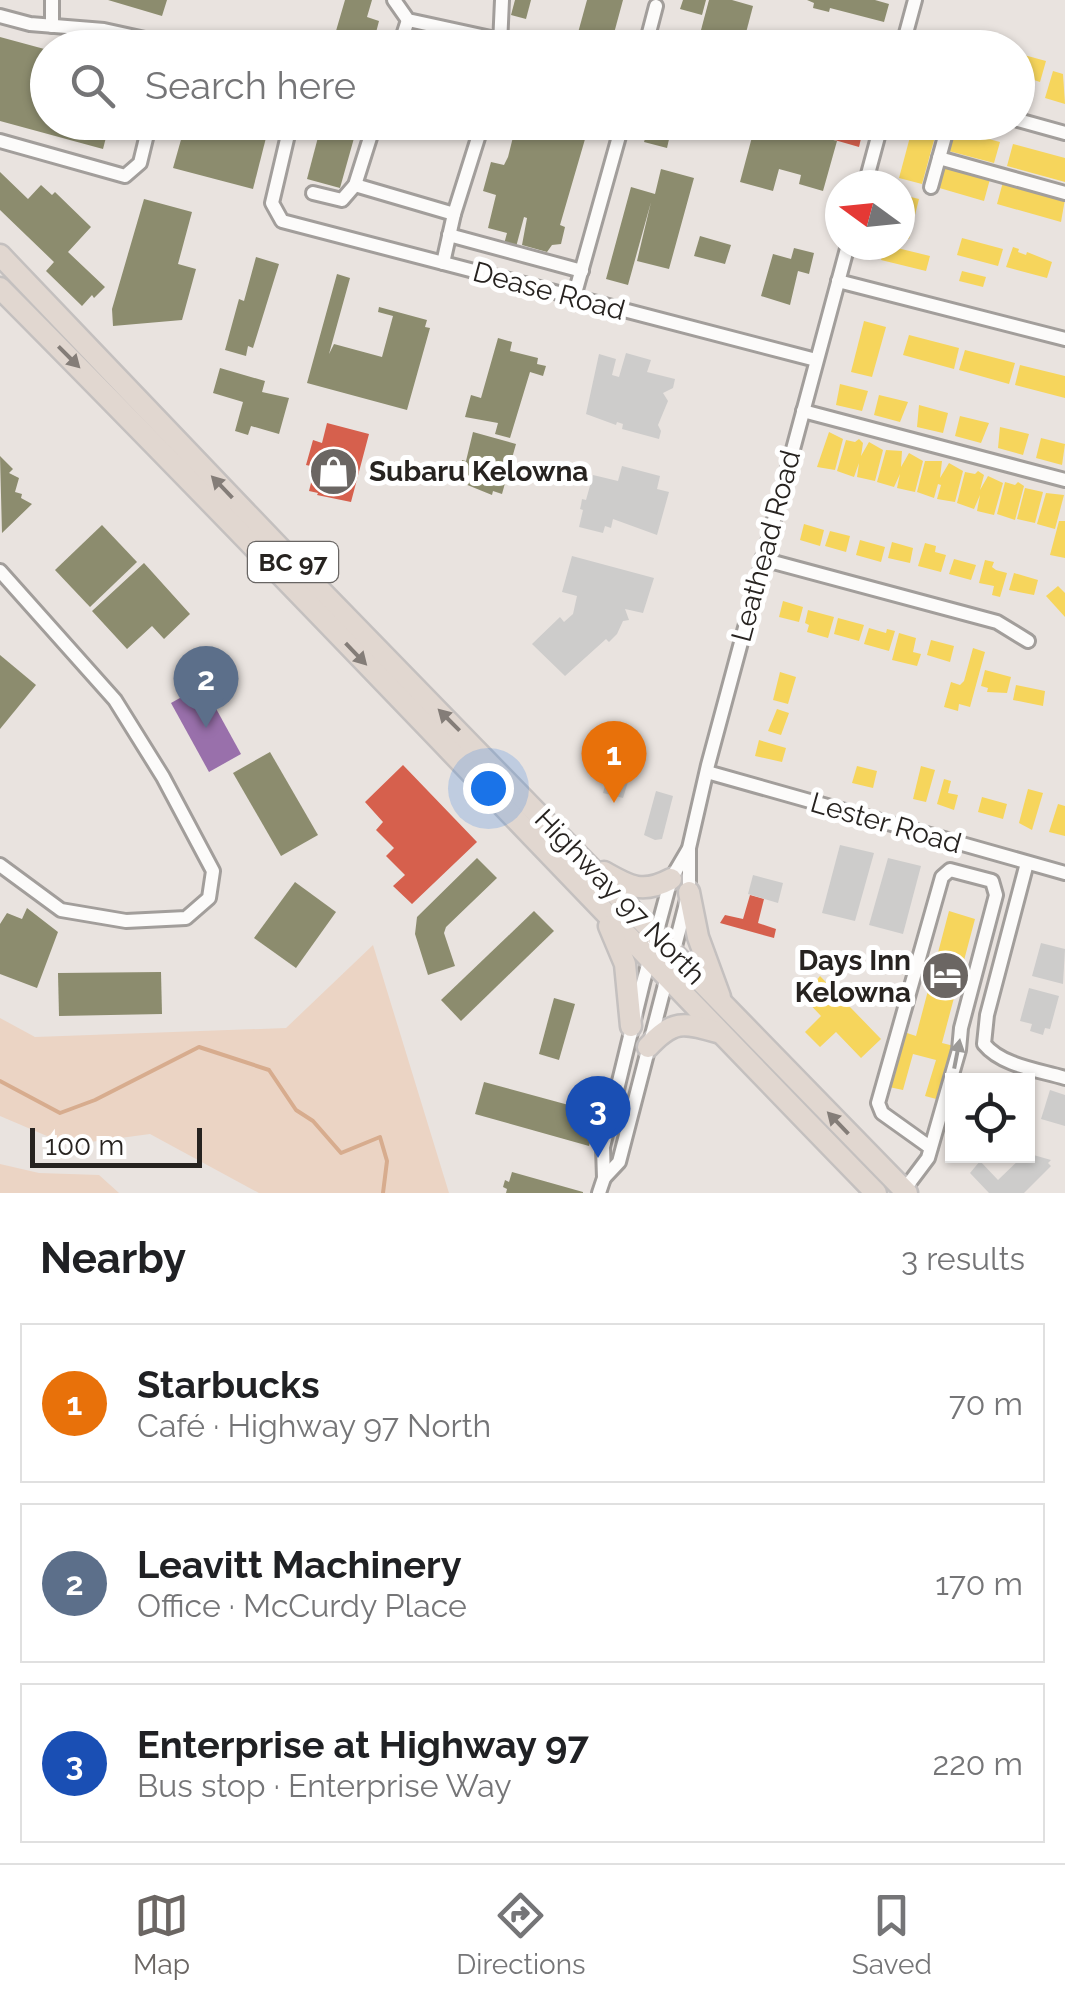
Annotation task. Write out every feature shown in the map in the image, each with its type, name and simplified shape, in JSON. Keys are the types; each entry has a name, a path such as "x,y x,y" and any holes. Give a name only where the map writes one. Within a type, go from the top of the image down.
{"highway":[{"name":"Highway 97 North","path":"0,256 905,1192"},
{"name":"Highway 97 North","path":"0,288 177,466 876,1193"},
{"path":"590,865 641,888 653,889 671,879"},
{"path":"689,892 698,937 722,1004"},
{"path":"602,911 624,964 632,1026"},
{"path":"648,1047 673,1025 693,1024 720,1033"}],"street":[{"path":"52,0 52,26"},
{"path":"394,0 408,20 446,30"},
{"path":"501,30 502,0"},
{"path":"907,30 915,0"},
{"path":"649,30 656,6"},
{"path":"0,16 30,24 104,30"},
{"path":"405,30 408,20"},
{"path":"1035,124 1065,132"},
{"path":"0,141 125,176 140,162 146,140"},
{"name":"Dease Road","path":"287,140 272,204 282,221 816,360"},
{"path":"313,194 342,200 355,185 369,140"},
{"path":"443,263 477,140"},
{"path":"574,297 619,140"},
{"path":"868,170 877,140"},
{"path":"931,187 944,140"},
{"path":"939,158 1065,193"},
{"path":"355,185 454,214"},
{"path":"449,235 582,271"},
{"name":"Leathead Road","path":"604,1178 619,1162 689,892 689,848 707,772 844,260"},
{"path":"838,281 1065,339"},
{"path":"802,412 1065,480"},
{"path":"762,559 996,622 1028,641"},
{"path":"0,571 115,700 163,776 214,871 209,898 186,918 126,921 61,910 0,865"},
{"name":"Lester Road","path":"707,772 1065,872"},
{"name":"Leathead Road","path":"604,1178 602,1147 649,960 671,879 689,848"},
{"path":"1027,864 987,1016 984,1044 991,1053 1013,1063 1065,1078"},
{"path":"905,1192 927,1162 960,1050 961,1028 996,895 992,881 950,870 942,877 878,1102 882,1113 931,1148"},
{"path":"599,1193 604,1178"}],"shaded area":[{"path":"373,945 449,1193 259,1193 150,1134 68,1145 0,1116 0,1018 35,1037 286,1028"},
{"path":"0,1164 39,1173 99,1175 119,1193 0,1193"}],"building: Homes":[{"path":"1035,58 1046,61 1040,82 1035,80"},
{"path":"1053,71 1063,74 1065,104 1045,98"},
{"path":"909,140 934,140 922,184 915,182 915,170 901,170"},
{"path":"948,140 1000,142 994,163 945,150"},
{"path":"1013,144 1065,158 1065,182 1007,166"},
{"path":"942,166 990,179 984,201 936,187"},
{"path":"1003,182 1065,199 1061,222 997,204"},
{"path":"962,238 1003,249 998,266 957,255"},
{"path":"1013,247 1052,262 1047,278 1006,267"},
{"path":"915,252 930,256 926,271 881,260 915,260"},
{"path":"962,271 986,277 983,287 959,281"},
{"path":"864,321 886,327 872,377 851,372"},
{"path":"909,335 959,348 954,369 903,355"},
{"path":"965,350 1015,363 1009,384 959,370"},
{"path":"1020,365 1065,376 1065,398 1015,385"},
{"path":"840,384 868,391 862,411 836,405"},
{"path":"879,395 908,402 900,422 874,415"},
{"path":"919,405 948,413 943,433 917,427"},
{"path":"960,416 989,423 981,443 955,436"},
{"path":"1000,427 1029,434 1023,455 998,448"},
{"path":"829,432 843,439 835,470 817,467"},
{"path":"1041,438 1065,444 1062,465 1036,458"},
{"path":"859,439 863,443 861,456 869,442 883,450 875,481 857,477 859,463 854,477 837,471 846,440"},
{"path":"886,450 902,451 901,467 909,453 923,461 915,492 897,488 900,474 894,487 877,482"},
{"path":"925,461 942,461 940,478 949,463 963,471 955,502 937,499 941,485 938,484 934,498 917,492"},
{"path":"978,471 984,475 980,490 988,476 1003,483 994,515 977,511 980,495 974,509 957,503 965,472"},
{"path":"1005,482 1024,486 1015,520 997,514"},
{"path":"1025,488 1043,492 1035,523 1017,519"},
{"path":"1046,493 1064,495 1055,529 1037,524"},
{"path":"1059,521 1065,521 1065,558 1050,555"},
{"path":"804,524 824,530 820,546 800,540"},
{"path":"830,531 850,536 846,552 825,546"},
{"path":"860,540 885,547 881,562 856,555"},
{"path":"892,542 913,548 910,563 888,558"},
{"path":"925,543 946,555 941,572 918,566"},
{"path":"954,559 976,565 971,580 949,574"},
{"path":"985,560 994,562 992,567 996,570 1007,573 1000,597 992,595 994,586 979,583"},
{"path":"1014,573 1038,580 1034,595 1009,590"},
{"path":"1058,586 1065,593 1065,617 1046,596"},
{"path":"783,601 803,607 799,622 779,617"},
{"path":"808,610 834,617 828,638 807,632"},
{"path":"838,618 864,625 859,641 834,634"},
{"path":"869,628 886,633 887,629 895,631 889,651 864,644"},
{"path":"899,633 916,638 913,652 921,654 917,666 892,660"},
{"path":"931,640 954,646 950,662 927,655"},
{"path":"973,648 985,652 970,707 959,704 958,711 944,707 951,682 960,685 964,681"},
{"path":"985,670 1011,677 1007,693 987,692 988,688 981,686"},
{"path":"780,672 796,677 788,704 773,700"},
{"path":"1016,685 1045,691 1043,706 1013,700"},
{"path":"777,709 789,713 781,735 768,731"},
{"path":"759,740 786,748 782,762 755,756"},
{"path":"857,766 877,771 873,788 852,783"},
{"path":"921,766 935,770 926,802 913,799"},
{"path":"944,779 951,781 948,793 958,795 954,810 937,804"},
{"path":"1028,789 1043,793 1032,830 1019,823"},
{"path":"982,797 1007,804 1003,819 978,812"},
{"path":"1058,804 1065,806 1065,836 1049,832"},
{"name":"Days Inn Kelowna","path":"949,911 975,919 942,1043 954,1046 940,1100 925,1096 936,1060 913,1054 903,1090 889,1087 904,1032 916,1036"},
{"path":"820,976 881,1039 861,1058 836,1032 820,1047 805,1032 821,1016 803,997"}],"building: Shops":[{"path":"835,140 861,140 859,147"},
{"path":"327,423 369,434 351,502 309,491 315,467 306,465 313,440 322,443"},
{"path":"403,765 477,842 412,904 393,886 405,875 386,856 394,848 376,830 383,822 365,802"},
{"path":"750,895 764,899 758,923 776,929 774,938 720,923 725,915 743,919"}],"building: Offices":[{"path":"203,685 241,754 209,772 171,703"}],"building: Industry":[{"path":"108,0 167,0 162,16"},
{"path":"345,0 372,0 367,17 379,21 377,30 336,30"},
{"path":"515,0 531,0 526,19 511,15"},
{"path":"587,0 623,0 615,30 579,30"},
{"path":"683,0 706,0 702,15 680,9"},
{"path":"709,0 732,0 753,6 747,30 701,30"},
{"path":"807,0 875,0 889,4 884,22 830,8 829,12 813,8 814,3"},
{"path":"0,37 30,45 30,129 0,121"},
{"path":"70,140 105,140 103,149"},
{"path":"181,140 265,140 253,189 173,168"},
{"path":"317,140 353,140 340,188 307,179"},
{"path":"512,140 585,140 560,225 565,227 561,244 552,245 547,252 522,245 527,218 524,217 516,247 504,244 507,233 488,228 496,195 483,191 491,162 504,165"},
{"path":"645,140 669,140 667,148"},
{"path":"751,140 837,141 829,170 825,170 823,191 799,184 801,175 779,169 773,191 740,182"},
{"path":"661,169 694,178 669,269 637,261 651,202 628,285 606,279 631,187 655,194"},
{"path":"0,172 28,199 41,185 52,195 55,192 91,227 68,252 105,287 94,298 92,295 82,306 46,271 54,262 0,210"},
{"path":"144,199 192,212 178,264 196,269 182,320 113,326 112,309"},
{"path":"700,236 731,245 725,264 694,256"},
{"path":"794,248 814,253 809,274 798,271 790,305 761,296 773,254 791,259"},
{"path":"256,257 279,264 253,348 248,346 246,356 225,350"},
{"path":"337,274 350,278 329,354 334,344 382,357 393,316 378,312 379,307 427,320 425,327 430,328 407,410 307,383"},
{"path":"498,338 512,342 510,351 538,358 537,364 546,366 543,376 530,372 510,438 495,434 498,423 465,417 471,395 481,398"},
{"path":"220,368 265,381 262,392 289,398 279,434 251,426 248,435 235,431 243,402 213,393"},
{"path":"473,432 516,444 502,494 493,491 492,495 460,482 462,460 466,461"},
{"path":"0,456 13,469 9,473 19,478 15,492 32,504 2,533"},
{"path":"102,525 137,562 90,607 55,570"},
{"path":"144,563 190,614 164,639 152,626 127,649 92,611"},
{"path":"0,655 36,685 0,729"},
{"path":"270,752 318,835 281,856 233,773"},
{"path":"477,858 497,878 446,927 444,933 455,966 428,975 415,934 417,917"},
{"path":"295,882 336,912 296,968 254,938"},
{"path":"27,908 58,932 37,988 0,974 0,924 7,913 22,919"},
{"path":"534,911 554,931 461,1021 441,1000"},
{"path":"161,972 162,1014 59,1016 58,973"},
{"path":"554,998 575,1004 559,1060 539,1054"},
{"path":"484,1082 598,1113 589,1146 475,1114"},
{"path":"512,1172 583,1193 506,1193 505,1180 509,1182"}],"building: Other":[{"path":"626,353 651,360 647,372 675,379 673,388 663,393 668,401 658,425 659,439 586,414 599,354 616,359 612,375 619,377"},
{"path":"622,466 660,476 657,489 669,492 657,535 613,519 611,528 605,526 603,533 579,527 582,499 586,500 593,475 618,481"},
{"path":"572,556 654,578 643,613 625,609 629,620 623,621 617,634 609,642 606,639 565,676 532,644 560,617 564,622 573,614 577,596 562,592"},
{"path":"610,767 631,772 623,798 603,793"},
{"path":"656,791 673,796 662,839 655,840 644,835"},
{"path":"840,845 874,853 855,921 822,913"},
{"path":"888,858 921,866 903,934 869,925"},
{"path":"753,875 783,883 778,903 748,894"},
{"path":"1041,943 1065,949 1063,984 1032,976"},
{"path":"1029,988 1059,996 1050,1029 1045,1028 1043,1035 1030,1031 1032,1024 1020,1021"},
{"path":"1050,1090 1065,1095 1065,1126 1041,1119"},
{"path":"1035,1155 1051,1160 1051,1166 1024,1193 989,1193 970,1173 982,1163 998,1180 1016,1163 1035,1163"}],"waterway":[{"path":"0,1081 60,1113 95,1100 199,1047 269,1070 296,1110 313,1121 341,1153 380,1137 387,1161 383,1193"}],"place":[{"name":"Subaru Kelowna","path":"334,471"},
{"name":"Leavitt Machinery","path":"206,728"},
{"name":"Starbucks","path":"614,803"},
{"name":"Days Inn Kelowna","path":"946,976"},
{"name":"Enterprise at Highway 97","path":"598,1158"}]}
